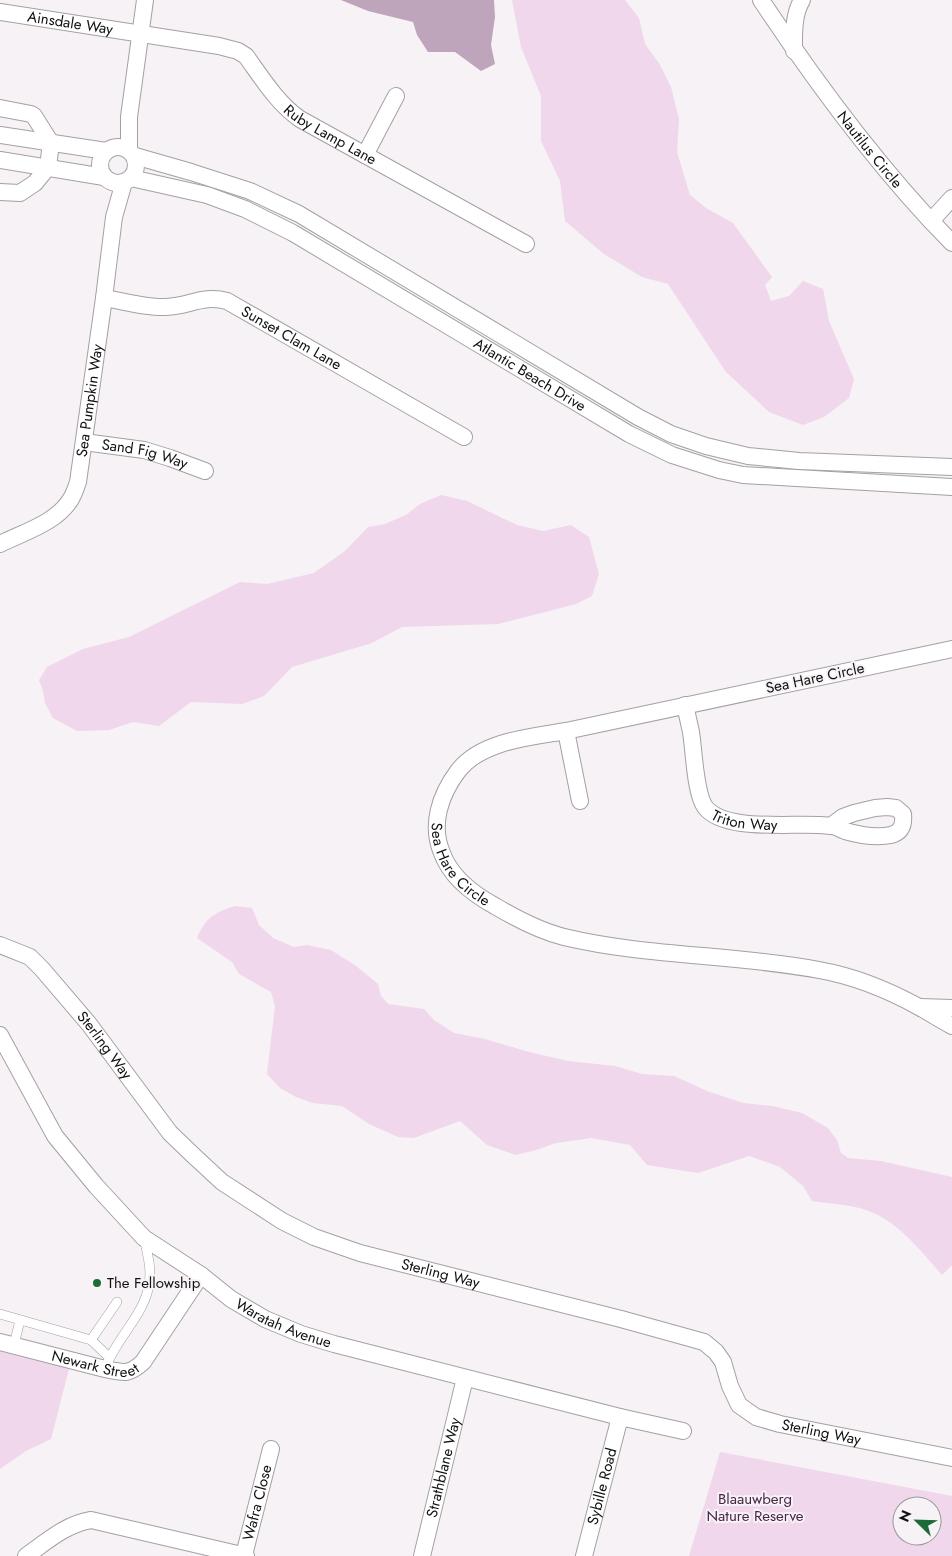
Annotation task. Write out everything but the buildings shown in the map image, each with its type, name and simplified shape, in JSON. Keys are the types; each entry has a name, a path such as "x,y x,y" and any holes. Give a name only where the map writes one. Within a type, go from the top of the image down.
{"street":[{"path":"122,151 129,117 145,0"},
{"name":"Nautilus Circle","path":"761,0 794,51 866,145 952,243"},
{"path":"794,51 794,26 802,0"},
{"name":"Ainsdale Way","path":"0,12 141,33"},
{"name":"Ruby Lamp Lane","path":"141,33 238,51 246,56 279,100 290,112 300,119 526,244"},
{"path":"365,155 396,96"},
{"path":"0,108 34,116 51,143 48,167 35,182 20,193 0,192"},
{"name":"Atlantic Beach Drive","path":"0,136 122,151 250,191 299,214 638,417 672,434 728,452 748,456 952,467"},
{"path":"122,151 136,168 117,180 100,168 101,159 122,151"},
{"name":"Atlantic Beach Drive","path":"0,160 207,195 245,209 308,242 629,434 672,455 719,470 743,475 952,487"},
{"name":"Sea Pumpkin Way","path":"0,544 51,519 72,498 78,482 104,298 117,180"},
{"path":"931,221 952,198"},
{"path":"308,242 317,225"},
{"name":"Sunset Clam Lane","path":"104,298 160,307 178,306 210,298 227,301 464,438"},
{"path":"468,337 478,322"},
{"path":"629,434 638,417"},
{"name":"Sand Fig Way","path":"84,442 144,450 205,471"},
{"path":"798,478 799,460"},
{"name":"Sea Hare Circle","path":"952,649 566,731 528,737 488,748 466,761 448,783 440,800 436,822 438,845 445,861 468,890 517,919 564,937 620,948 818,970 860,982 920,1007 952,1026"},
{"name":"Triton Way","path":"685,705 691,732 700,796 704,806 712,814 751,824 832,826"},
{"path":"566,731 580,801"},
{"name":"Sterling Way","path":"0,945 30,958 42,969 89,1024 170,1132 194,1156 222,1182 282,1221 314,1237 360,1253 704,1342 716,1352 723,1362 730,1386 739,1405 756,1417 780,1424 952,1458"},
{"name":"Sea Hare Circle","path":"920,1007 952,1008"},
{"name":"Waratah Avenue","path":"0,1035 55,1136 96,1186 144,1238 201,1275 231,1299 265,1318 301,1334 334,1344 620,1417 683,1431"},
{"name":"Newark Street","path":"7,1344 107,1363 122,1373 133,1371 143,1362 201,1275"},
{"name":"Strathblane Way","path":"422,1556 465,1378"},
{"name":"Sybille Road","path":"584,1556 620,1417"},
{"name":"Wafra Close","path":"245,1556 271,1449"},
{"path":"26,1556 67,1528 91,1520 245,1556"}],"lane":[{"path":"0,1314 91,1340 107,1363 140,1307 150,1283 144,1238"},
{"path":"91,1340 117,1302"},
{"path":"7,1344 20,1320"}],"green space":[{"path":"512,0 625,0 639,18 645,44 659,63 671,87 679,119 677,152 690,195 706,208 733,223 772,277 765,285 771,301 789,296 803,281 823,289 829,321 854,379 849,398 824,417 803,425 769,412 726,372 668,284 642,277 604,254 565,221 560,181 541,141 541,96 521,47"},
{"path":"441,495 467,501 517,525 543,531 571,525 589,537 599,574 592,596 576,604 498,624 402,627 372,643 292,667 264,696 242,704 191,702 159,726 133,722 109,730 77,731 53,718 45,703 39,680 47,667 83,649 129,637 240,582 267,584 314,573 345,551 368,527 385,524 406,515 420,504"},
{"path":"235,906 252,908 259,925 273,938 294,947 307,945 331,950 356,966 378,984 381,996 388,1004 424,1009 434,1020 454,1033 485,1039 568,1061 615,1066 642,1074 674,1076 707,1091 743,1103 772,1106 802,1113 828,1128 837,1140 841,1153 848,1158 881,1161 952,1177 952,1265 942,1275 908,1238 888,1221 859,1208 812,1201 803,1186 780,1167 749,1156 698,1173 647,1165 630,1145 591,1138 556,1143 516,1155 487,1145 460,1121 414,1138 398,1137 369,1124 342,1106 313,1103 296,1097 280,1088 267,1074 275,1006 271,992 239,974 232,962 197,938 207,920 221,911"},
{"path":"0,1347 70,1365 51,1439 26,1451 0,1469"},
{"name":"Blaauwberg Nature Reserve","path":"720,1452 952,1496 952,1556 689,1556"}],"shaded area":[{"path":"341,0 494,0 495,17 491,45 495,64 481,71 455,52 428,52 417,35 413,22 368,11"}],"place":[{"name":"The Fellowship","path":"97,1283"}]}
